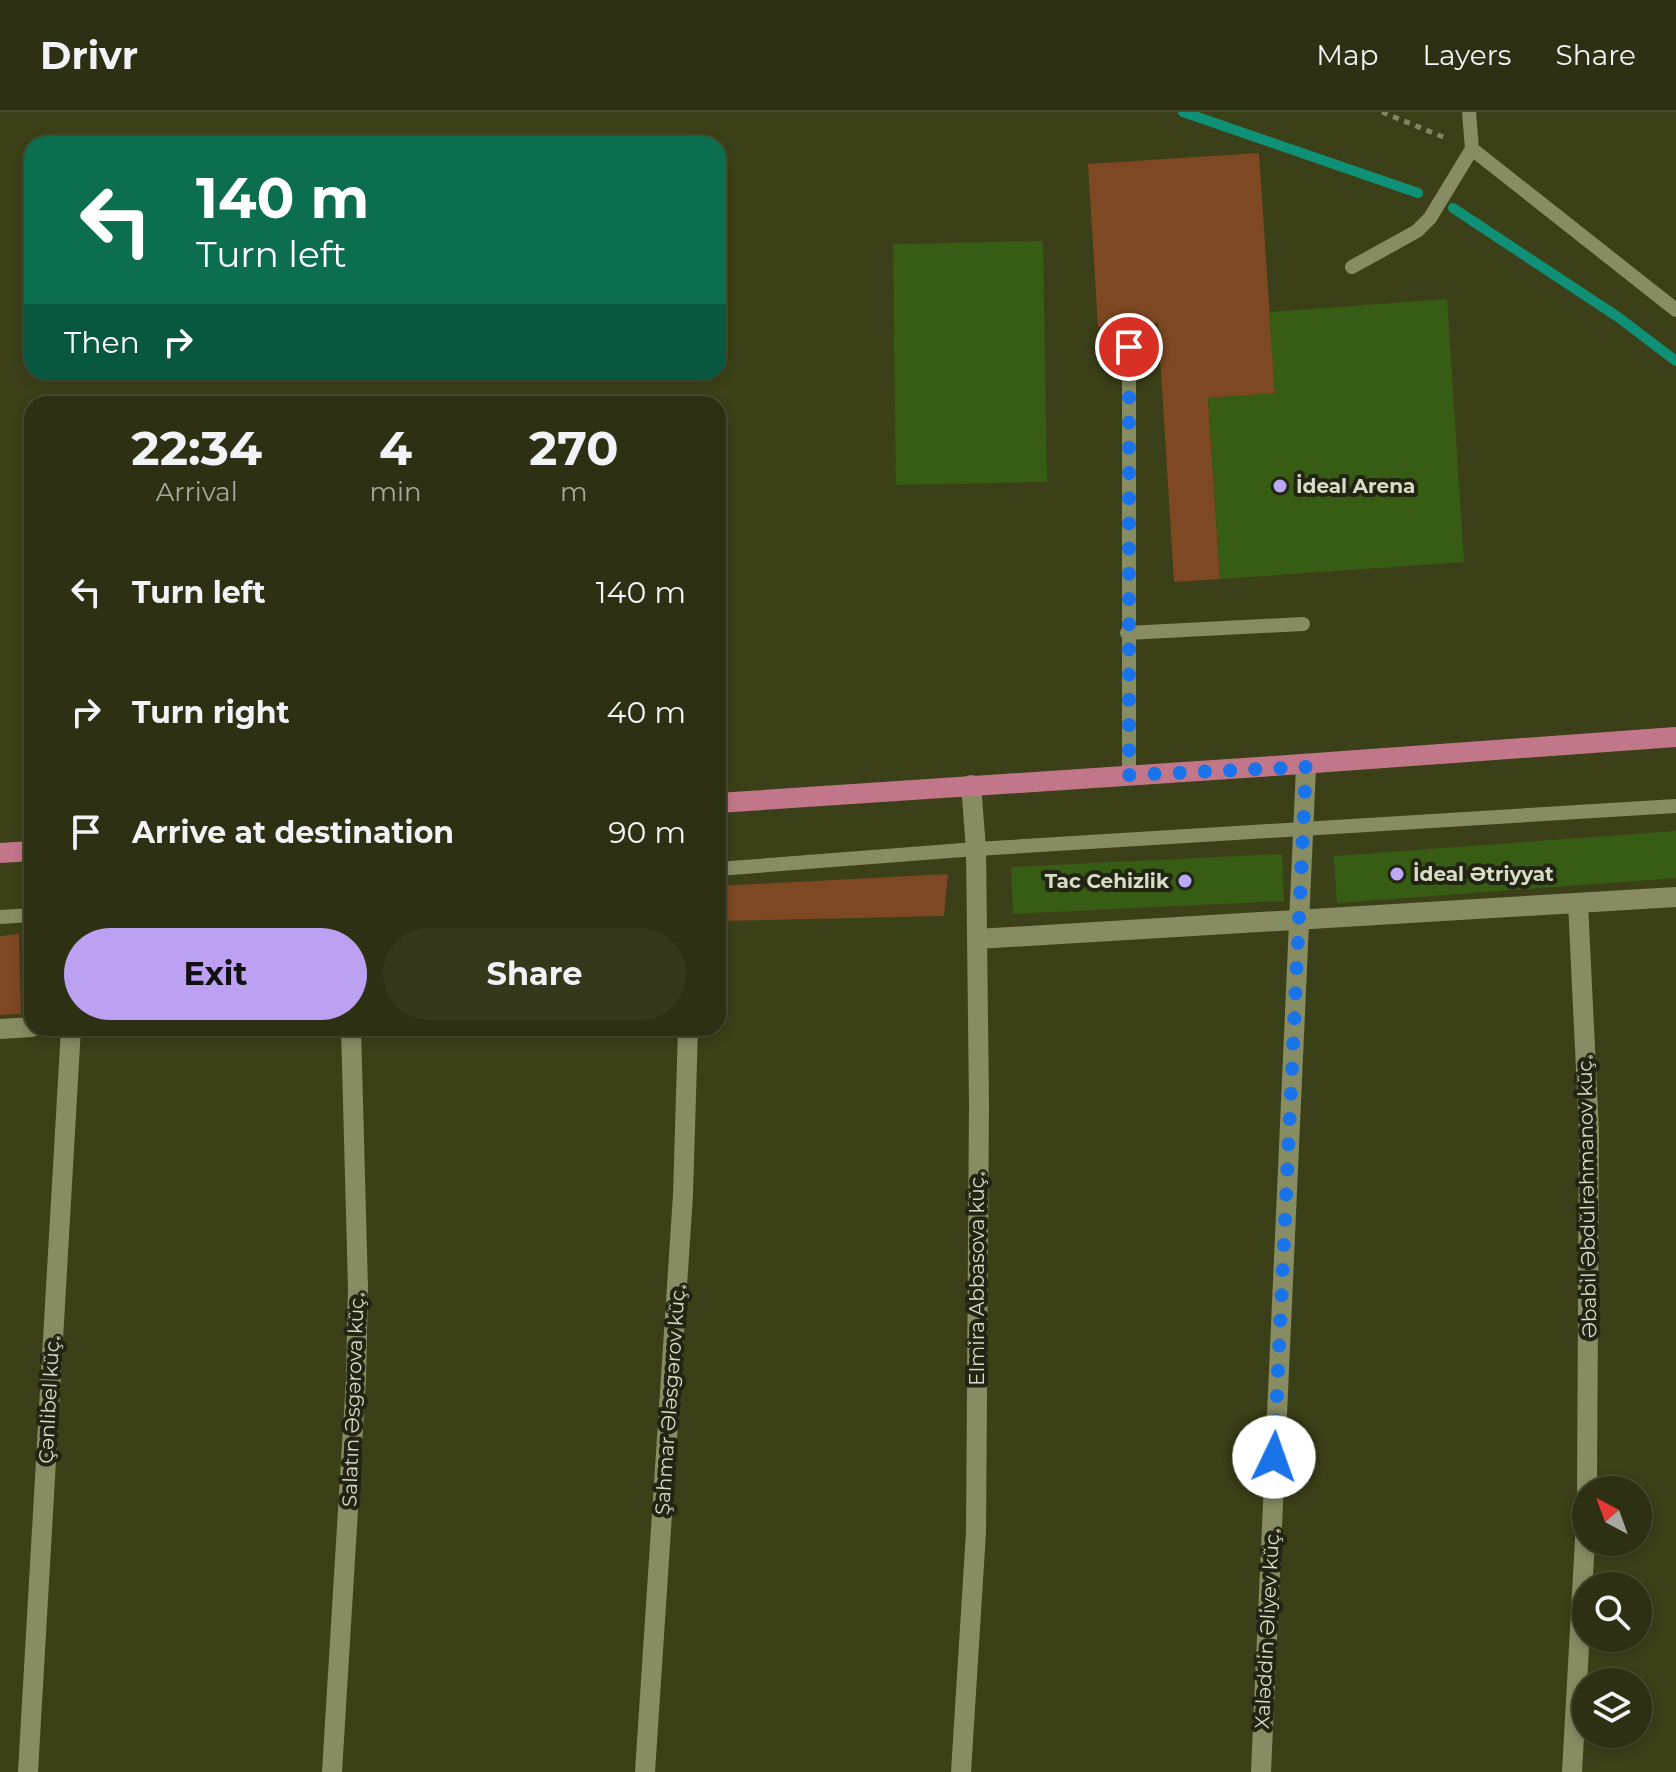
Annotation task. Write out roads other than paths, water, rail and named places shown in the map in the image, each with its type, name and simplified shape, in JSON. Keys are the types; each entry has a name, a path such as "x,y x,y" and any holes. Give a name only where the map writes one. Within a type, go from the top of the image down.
{"main road":[{"path":"726,802 1129,775 1306,767 1676,737"},
{"path":"0,853 24,852"}],"street":[{"name":"Xaləddin Əliyev küç.","path":"1261,1772 1306,767"},
{"name":"Elmira Abbasova küç.","path":"961,1772 976,1532 977,939 976,849 971,785"},
{"path":"977,939 1676,897"},
{"name":"Əbabil Əbdülrəhmanov küç.","path":"1578,903 1589,1131 1587,1476"},
{"path":"0,1029 24,1028"},
{"name":"Çənlibel küç.","path":"28,1772 71,1036"},
{"name":"Salatın Əsgərova küç.","path":"332,1772 357,1364 351,1036"},
{"name":"Şahmar Ələsgərov küç.","path":"645,1772 683,1195 688,1036"},
{"path":"1572,1772 1584,1556"}],"lane":[{"path":"1352,267 1417,231 1430,218 1472,149 1469,112"},
{"path":"1472,149 1676,310"},
{"path":"1129,347 1129,775"},
{"path":"1127,633 1303,624"},
{"path":"726,868 976,849 1676,806"},
{"path":"0,917 24,916"}],"waterway":[{"path":"1183,112 1418,193"},
{"path":"1453,208 1618,317 1676,361"}],"place":[{"name":"İdeal Arena","path":"1280,486"},
{"name":"İdeal Ətriyyat","path":"1397,874"},
{"name":"Tac Cehizlik","path":"1185,881"}]}
